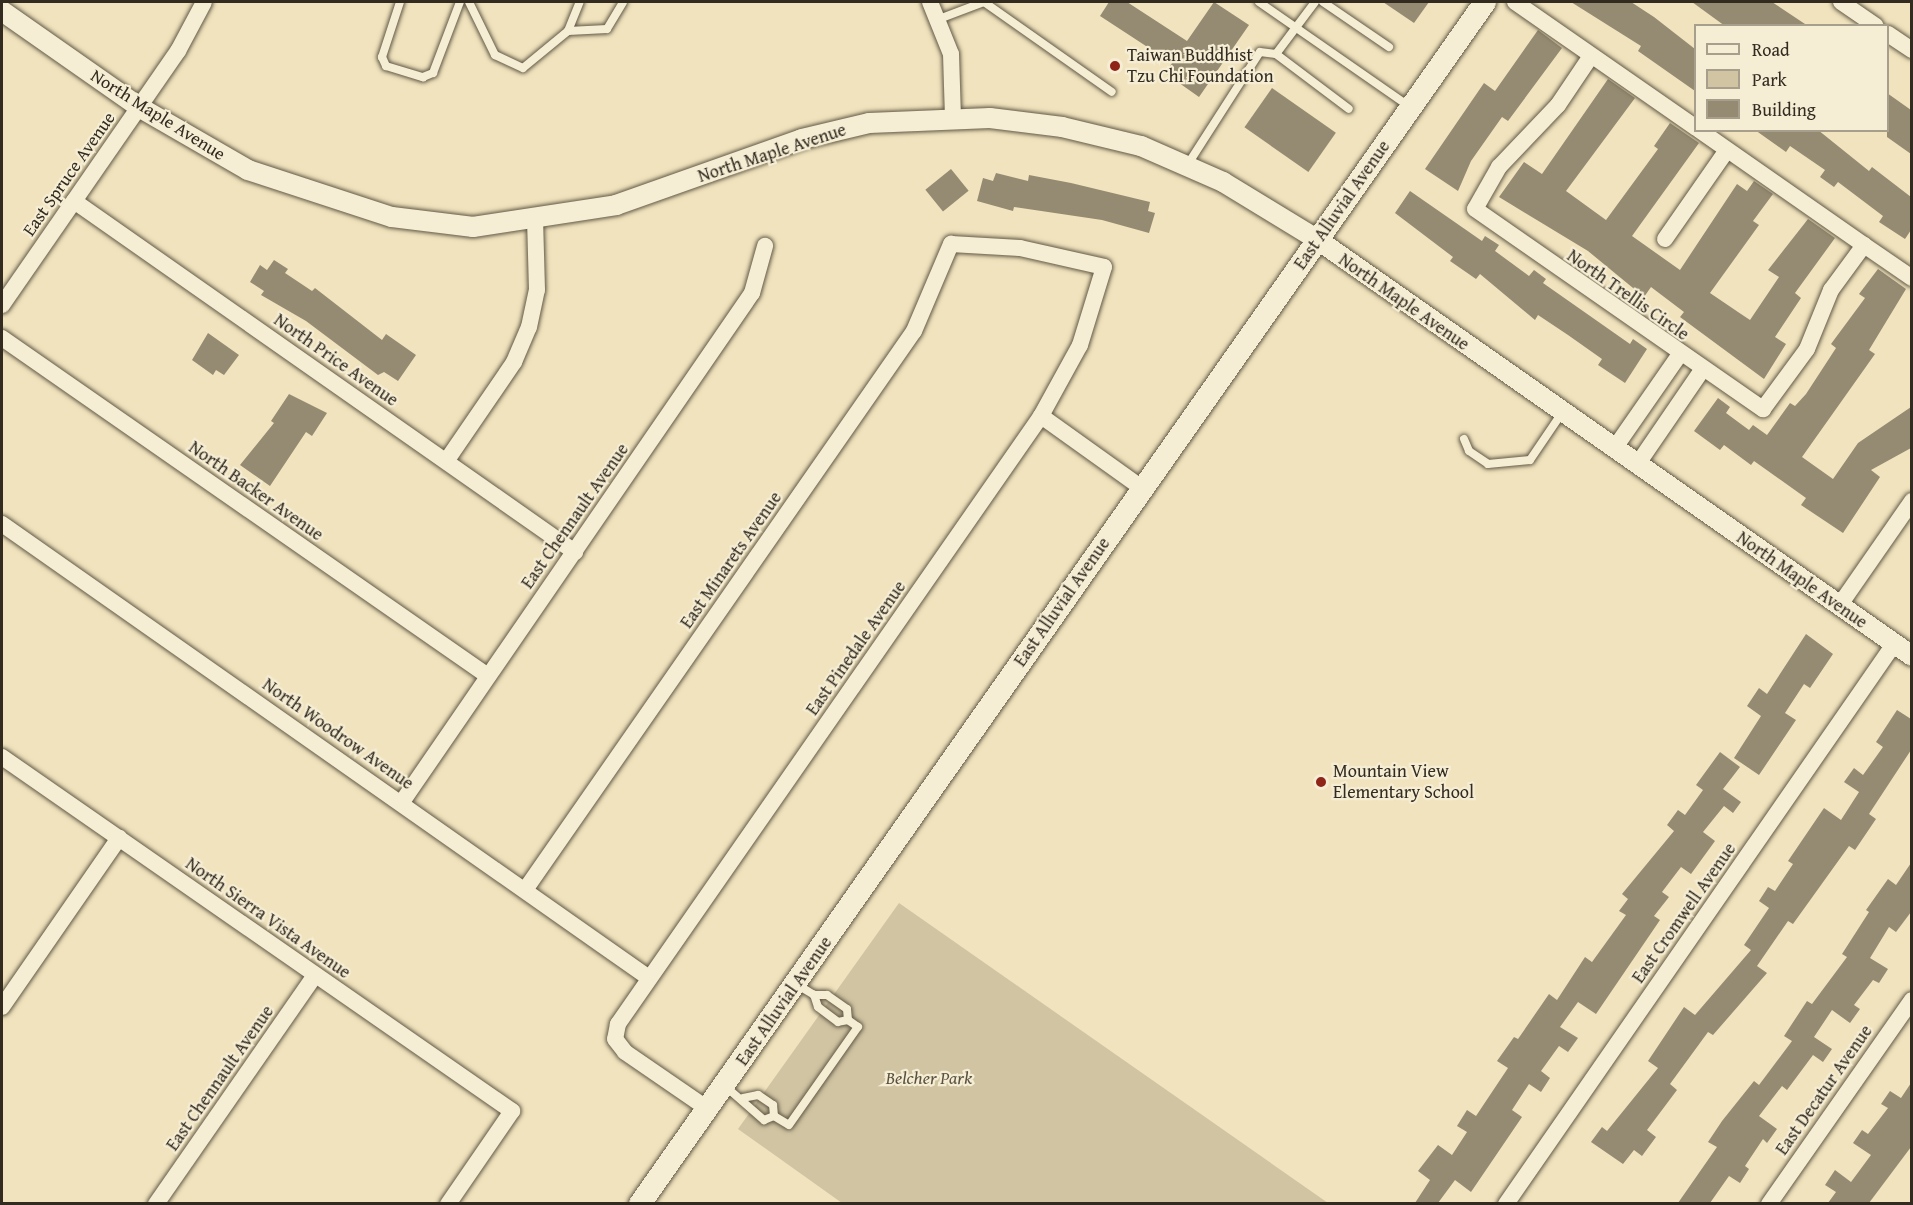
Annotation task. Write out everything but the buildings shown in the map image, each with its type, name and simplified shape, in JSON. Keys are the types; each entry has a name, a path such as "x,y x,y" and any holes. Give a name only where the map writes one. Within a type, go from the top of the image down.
{"main road":[{"name":"East Alluvial Avenue","path":"640,1203 708,1109 734,1092 1142,488 1485,2"}],"street":[{"name":"East Spruce Avenue","path":"2,305 178,51 204,2"},
{"path":"930,2 939,19 951,54 953,117"},
{"path":"1841,2 1873,24"},
{"path":"1521,6 1694,127"},
{"name":"North Maple Avenue","path":"2,11 139,107 248,170 392,217 473,227 535,219 627,201 835,130 953,117 1062,127 1141,146 1188,164 1318,240 1911,656"},
{"path":"1889,35 1911,50"},
{"name":"North Trellis Circle","path":"1591,56 1558,105 1500,167 1475,209 1702,370 1763,409 1807,348 1831,290 1864,245"},
{"path":"1701,132 1911,278"},
{"path":"1665,239 1727,150"},
{"name":"North Price Avenue","path":"74,201 447,460 574,552"},
{"path":"447,460 508,372 529,327 537,290 535,219"},
{"name":"East Pinedale Avenue","path":"708,1109 625,1052 615,1039 618,1024 1041,416 1080,345 1104,267 1020,248 951,244"},
{"name":"East Minarets Avenue","path":"525,890 914,331 951,244"},
{"name":"East Chennault Avenue","path":"402,802 752,293 765,246"},
{"name":"North Backer Avenue","path":"2,338 488,676"},
{"path":"1614,449 1680,354"},
{"path":"1637,465 1702,370"},
{"path":"1650,396 1673,412"},
{"path":"1041,416 1142,488"},
{"path":"1839,606 1911,501"},
{"name":"North Woodrow Avenue","path":"2,524 402,802 650,978"},
{"name":"East Cromwell Avenue","path":"1506,1203 1894,644"},
{"name":"North Sierra Vista Avenue","path":"2,757 512,1111 448,1203"},
{"path":"2,1007 119,838"},
{"name":"East Chennault Avenue","path":"156,1203 315,975"},
{"name":"East Decatur Avenue","path":"1769,1203 1911,1000"}],"lane":[{"path":"400,2 382,57 386,66 423,77 433,73 460,2"},
{"path":"469,2 495,56 506,64 523,68 568,31 579,2"},
{"path":"568,31 607,28 614,23 623,2"},
{"path":"939,19 985,2 1112,92"},
{"path":"1259,2 1410,107"},
{"path":"1276,54 1315,2"},
{"path":"1323,2 1389,47"},
{"path":"1188,164 1260,52 1276,54 1349,110"},
{"path":"1464,439 1469,451 1488,464 1530,460 1562,413"},
{"path":"734,1092 758,1095 772,1105 774,1116 789,1125 858,1027 848,1020 838,1022 818,1007 805,990"},
{"path":"805,990 827,995 847,1009 848,1020"},
{"path":"734,1092 747,1110 764,1120 774,1116"}],"green space":[{"name":"Belcher Park","path":"899,903 1328,1203 842,1203 738,1129"}],"place":[{"name":"Taiwan Buddhist Tzu Chi Foundation","path":"1115,66"},
{"name":"Mountain View Elementary School","path":"1321,782"}]}
